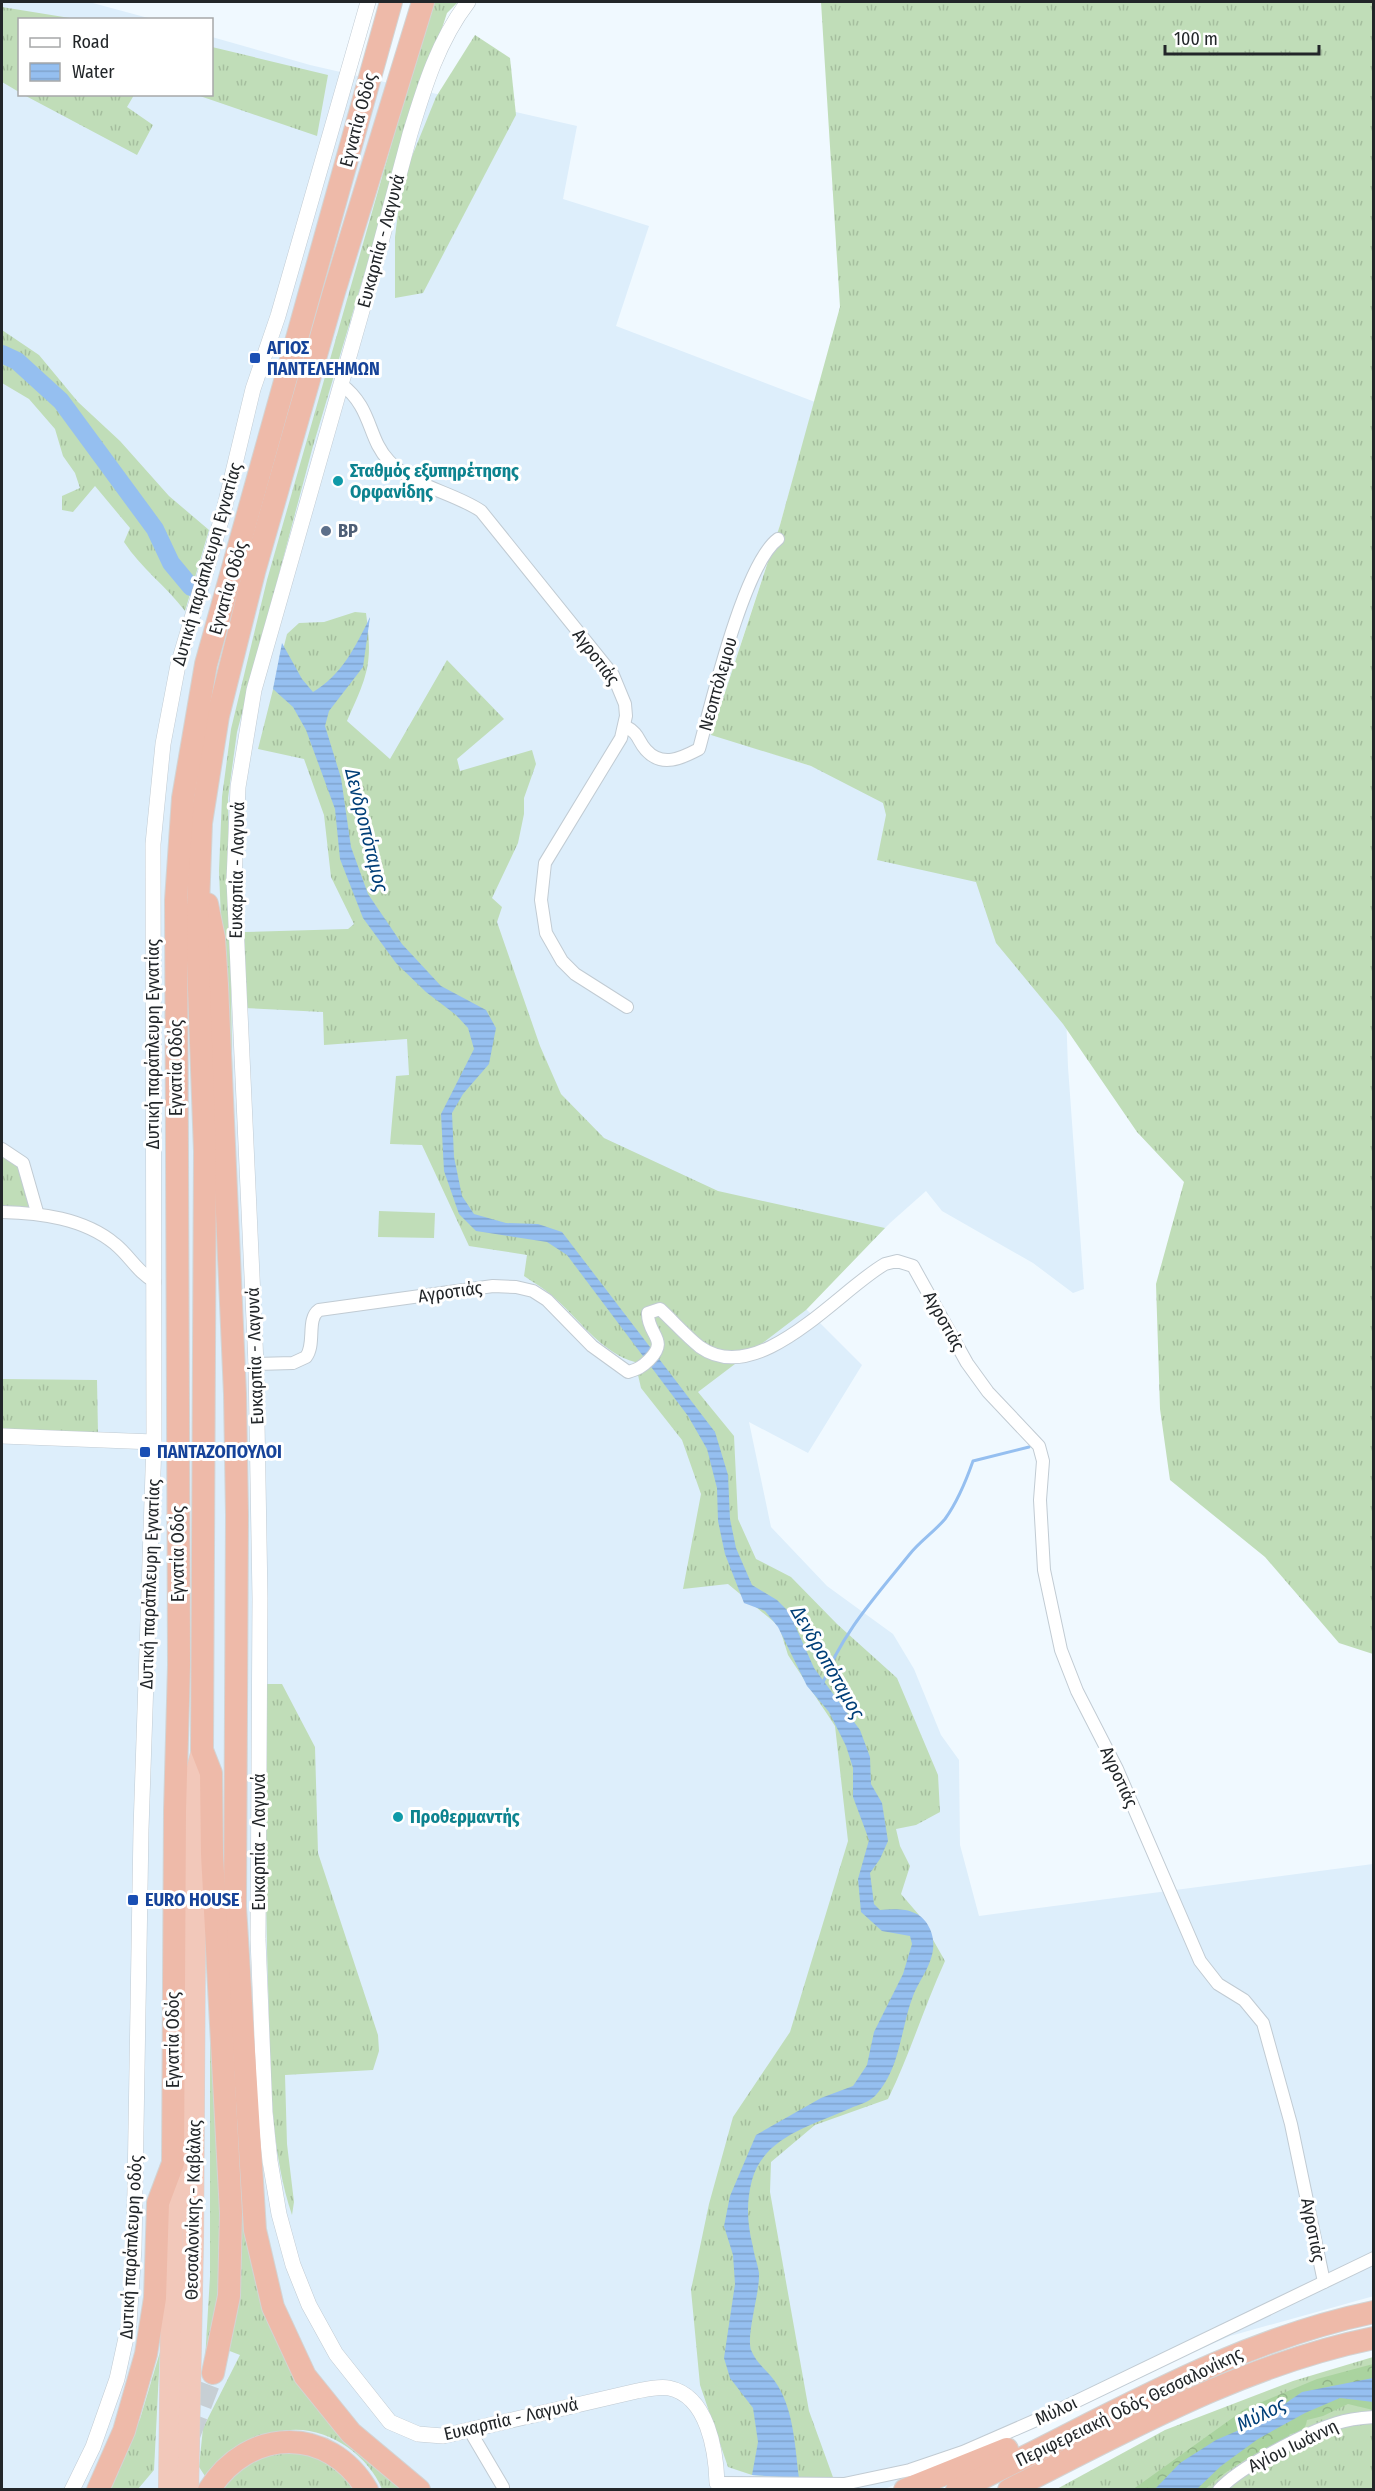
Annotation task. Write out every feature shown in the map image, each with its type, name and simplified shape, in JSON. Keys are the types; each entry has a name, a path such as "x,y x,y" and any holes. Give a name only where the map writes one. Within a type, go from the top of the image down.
{"highway":[{"name":"Εγνατία Οδός","path":"173,2163 174,1823 179,1665 176,900 183,798 206,664 391,2"},
{"name":"Εγνατία Οδός","path":"213,2373 229,2296 231,2213 212,1854 211,1773 202,1750 205,1151 197,934 201,823 218,716 254,572 334,292 423,6"},
{"path":"200,864 214,938 233,1347 237,1515 235,1907 255,2230 273,2307 305,2376 351,2433 419,2490"},
{"name":"Θεσσαλονίκης - Καβάλας","path":"188,2490 193,2229 196,1774 202,1750"},
{"path":"98,2490 124,2431 146,2354 155,2298 158,2203 173,2163"},
{"name":"Θεσσαλονίκης - Καβάλας","path":"170,2490 173,2163"},
{"name":"Περιφερειακή Οδός Θεσσαλονίκης","path":"957,2490 1126,2404 1226,2357 1292,2334 1374,2312"},
{"name":"Περιφερειακή Οδός Θεσσαλονίκης","path":"1009,2490 1203,2392 1289,2360 1374,2338"},
{"path":"904,2490 984,2460 1084,2414 1126,2404"},
{"path":"209,2490 225,2468 251,2450 265,2444 293,2442 325,2450 339,2458 361,2478 367,2490"}],"street":[{"name":"Δυτική παράπλευρη Εγνατίας","path":"137,2115 141,1829 154,1442 153,844 163,744 178,664 223,514 253,389 278,316 368,2"},
{"name":"Ευκαρπία - Λαγυνά","path":"468,2 458,15 429,72 289,575 259,669 238,787 234,853 235,937 256,1364 260,1598 258,1939 265,2112 274,2188 290,2254 307,2299 336,2354 390,2422 408,2431 434,2436 470,2431 637,2391 669,2388 688,2397 704,2419 717,2467 717,2483"},
{"name":"Αγροτιάς","path":"341,384 352,392 364,409 388,460 399,470 420,482 469,503 481,512 613,675 625,704 625,726 615,752 545,863 541,900 546,933 562,961 574,974 627,1007"},
{"name":"Νεοπτόλεμου","path":"625,726 635,732 645,749 659,758 676,760 699,749 728,645 756,568 778,539"},
{"path":"2,1149 23,1163 37,1212"},
{"path":"2,1212 37,1212 76,1224 104,1236 120,1248 135,1268 155,1282"},
{"name":"Αγροτιάς","path":"256,1364 293,1363 306,1357 311,1346 314,1316 319,1310 493,1286 533,1291 547,1300 592,1346 628,1372 640,1369 658,1351 659,1341 648,1319 648,1313 653,1310 660,1310 701,1348 718,1355 753,1354 784,1341 885,1263 907,1262 918,1274 967,1363 988,1392 1039,1446 1043,1461 1040,1500 1044,1570 1061,1650 1077,1692 1117,1769 1200,1961 1218,1984 1244,2000 1263,2024 1291,2124 1324,2282"},
{"path":"2,1436 154,1442"},
{"name":"Δυτική παράπλευρη οδός","path":"72,2490 99,2434 117,2379 131,2304 137,2115"},
{"name":"Μύλοι","path":"717,2483 830,2485 873,2480 910,2470 1012,2431 1374,2258"},
{"name":"Αγίου Ιωάννη","path":"1219,2490 1237,2475 1314,2433 1340,2422 1374,2417"},
{"path":"470,2431 503,2487"}],"shaded area":[{"path":"2,2 89,2 148,18 18,18 18,96 213,96 213,37 310,65 577,126 563,199 649,226 616,326 815,402 780,525 711,734 811,766 904,800 1064,956 1068,1067 1084,1289 1073,1293 1033,1263 942,1211 926,1191 890,1223 806,1309 862,1365 808,1453 749,1422 771,1527 827,1586 893,1634 914,1669 941,1735 959,1760 960,1845 979,1916 1373,1864 1374,2296 1230,2336 885,2489 2,2490"}],"green space":[{"path":"432,2 458,2 447,13 395,171 313,446 237,732 228,798 233,1119 229,1113 219,871 222,797 231,729 267,580"},
{"path":"821,2 1373,2 1373,1654 1339,1643 1265,1557 1170,1480 1160,1409 1156,1284 1184,1182 1137,1132 1063,1024 996,943 976,882 877,860 886,815 883,803 811,766 711,735 780,525 840,307"},
{"path":"2,7 70,18 18,18 18,91 2,82"},
{"path":"475,35 510,58 516,115 423,293 395,298 395,237 402,181 436,97"},
{"path":"213,47 328,75 317,136 200,96 213,96"},
{"path":"26,96 133,96 127,107 153,125 137,155"},
{"path":"2,330 39,355 78,402 120,441 169,496 209,530 185,611 124,542 130,528 95,486 73,512 62,510 62,496 80,488 75,473 63,456 55,429 29,399 2,383"},
{"path":"355,612 366,613 369,657 364,680 347,721 390,759 447,660 504,719 457,759 460,771 532,750 536,764 524,798 524,814 518,843 492,898 502,907 497,922 540,1046 561,1094 604,1138 718,1191 885,1228 806,1310 698,1392 734,1436 738,1519 756,1559 791,1577 837,1624 897,1678 938,1775 940,1812 916,1825 896,1829 900,1846 910,1866 901,1894 919,1915 945,1961 896,2082 888,2099 815,2125 771,2162 770,2192 809,2411 834,2480 752,2475 728,2467 700,2385 691,2290 709,2204 733,2117 790,2032 848,1841 835,1726 788,1655 779,1626 728,1584 683,1589 701,1494 682,1440 641,1388 635,1362 603,1345 554,1297 524,1276 527,1255 469,1246 422,1145 390,1144 396,1076 409,1075 407,1039 324,1045 323,1012 244,1008 244,932 348,929 354,924 331,877 324,815 304,759 258,749 287,634 299,623 324,622"},
{"path":"2,1157 19,1159 29,1182 28,1209 2,1208"},
{"path":"379,1211 435,1213 434,1238 378,1237"},
{"path":"2,1379 97,1380 98,1434 2,1432"},
{"path":"265,1684 282,1684 315,1747 318,1853 378,2035 379,2051 373,2070 285,2075 287,2144 294,2202 292,2215 280,2167 272,2092 266,1892"},
{"path":"210,1996 225,2271 205,2361 210,2276"},
{"path":"238,2207 244,2207 269,2315 411,2489 382,2489 364,2462 352,2450 321,2434 305,2430 288,2430 265,2437 207,2479 199,2467 203,2428 240,2355 227,2350"},
{"path":"160,2352 154,2470 138,2489 107,2490 140,2419"},
{"path":"1373,2357 1373,2489 1055,2490 1165,2430 1293,2381"},
{"path":"1373,2364 1373,2410 1348,2404 1323,2416 1307,2420 1302,2430 1290,2434 1287,2440 1243,2461 1205,2489 1132,2490 1245,2409 1317,2379"},
{"path":"308,2448 362,2490 219,2490 252,2455"}],"water":[{"path":"370,617 363,667 329,711 325,726 341,778 351,847 368,894 402,944 441,986 486,1010 496,1028 489,1064 463,1094 452,1113 454,1157 462,1196 474,1214 506,1223 538,1224 562,1232 715,1432 728,1475 730,1519 736,1548 752,1585 777,1600 789,1612 814,1668 860,1730 870,1757 871,1784 882,1803 888,1841 880,1859 870,1873 874,1904 880,1910 895,1909 915,1913 926,1922 933,1938 932,1956 913,1996 895,2061 884,2085 870,2100 807,2127 779,2142 758,2165 752,2180 748,2221 759,2273 750,2334 751,2350 783,2396 793,2430 799,2478 752,2475 758,2442 753,2408 730,2378 724,2358 735,2284 733,2255 724,2226 730,2196 756,2135 821,2098 853,2086 867,2065 874,2032 903,1974 912,1944 910,1936 882,1931 861,1912 858,1879 869,1840 853,1797 853,1768 846,1746 829,1712 807,1686 778,1627 765,1611 744,1603 725,1554 718,1521 717,1488 707,1449 688,1416 567,1255 547,1242 476,1231 459,1214 444,1171 441,1114 474,1049 468,1028 396,963 363,918 340,859 335,809 306,730 293,707 273,689 282,643 302,679 313,692 340,669"},
{"path":"1373,2378 1373,2402 1340,2398 1305,2413 1258,2439 1221,2466 1197,2489 1155,2489 1180,2463 1216,2440 1260,2421 1302,2392"}],"waterway":[{"name":"Δενδροπόταμος","path":"2,354 17,361 61,401 155,529 171,563 191,587"},
{"path":"822,1685 839,1649 860,1616 913,1550 941,1524 950,1512 973,1461 1029,1447"}],"tunnel":[{"path":"189,2436 213,2373"}],"place":[{"name":"ΑΓΙΟΣ ΠΑΝΤΕΛΕΗΜΩΝ","path":"255,358"},
{"name":"Σταθμός εξυπηρέτησης Ορφανίδης","path":"338,481"},
{"name":"BP","path":"326,531"},
{"name":"ΠΑΝΤΑΖΟΠΟΥΛΟΙ","path":"145,1452"},
{"name":"Προθερμαντής","path":"398,1817"},
{"name":"EURO HOUSE","path":"133,1900"}],"water label":[{"name":"Μύλος","path":"1261,2414"}]}
